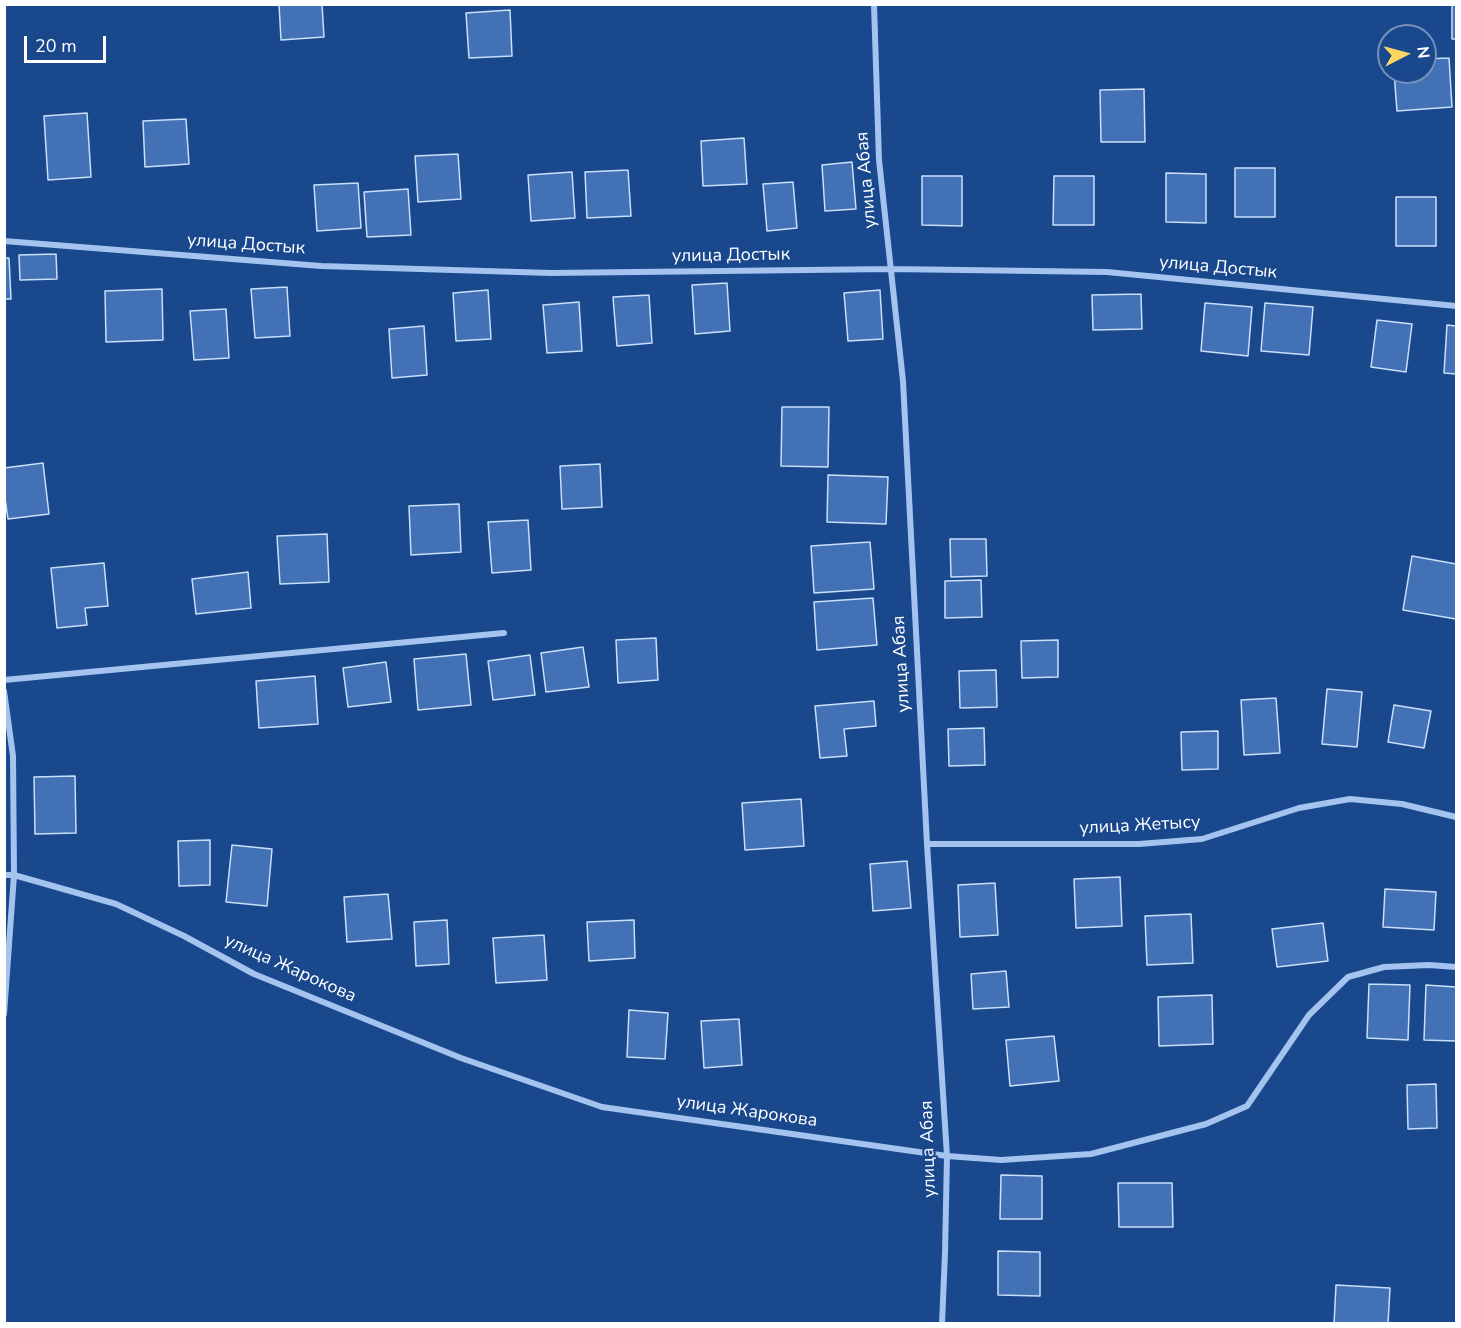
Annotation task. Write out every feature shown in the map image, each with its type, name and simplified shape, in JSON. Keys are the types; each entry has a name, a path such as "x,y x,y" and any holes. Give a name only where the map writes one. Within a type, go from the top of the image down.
{"street":[{"name":"улица Абая","path":"874,4 879,160 903,381 927,844 947,1156 942,1323"},
{"name":"улица Достык","path":"4,241 321,266 551,273 891,269 1107,272 1456,306"},
{"path":"4,680 504,633"},
{"path":"4,691 13,756 14,875 4,1014"},
{"name":"улица Жетысу","path":"927,844 1138,844 1203,839 1299,808 1350,799 1402,804 1456,817"},
{"name":"улица Жарокова","path":"4,875 14,875 116,904 184,936 254,974 461,1058 602,1107 947,1156 1001,1160 1091,1154 1206,1124 1247,1106 1309,1015 1348,976 1384,967 1429,965 1456,967"}],"building":[{"path":"279,4 322,4 324,37 281,40"},
{"path":"1452,4 1456,4 1456,39 1452,39"},
{"path":"510,10 512,56 469,58 466,13"},
{"path":"1437,58 1449,58 1452,107 1397,111 1395,84 1437,84"},
{"path":"1144,89 1145,142 1101,142 1100,90"},
{"path":"87,113 91,177 48,180 44,116"},
{"path":"186,119 189,164 145,167 143,121"},
{"path":"744,138 747,184 703,186 701,141"},
{"path":"458,154 461,199 418,202 415,156"},
{"path":"852,162 856,209 825,211 822,165"},
{"path":"1235,168 1275,168 1275,217 1235,217"},
{"path":"628,170 631,216 587,218 585,172"},
{"path":"572,172 575,218 531,221 528,175"},
{"path":"1166,173 1206,174 1206,223 1166,222"},
{"path":"922,176 962,176 962,226 922,225"},
{"path":"1054,176 1094,176 1094,225 1053,225"},
{"path":"793,182 797,228 767,231 763,184"},
{"path":"358,183 361,228 317,231 314,185"},
{"path":"408,189 411,235 367,237 364,192"},
{"path":"1396,197 1436,197 1436,246 1396,246"},
{"path":"56,254 57,279 20,280 19,255"},
{"path":"4,258 9,258 11,299 4,299"},
{"path":"727,283 730,331 695,334 692,285"},
{"path":"287,287 290,336 255,338 251,289"},
{"path":"162,289 163,340 106,342 105,291"},
{"path":"488,290 491,339 456,341 453,293"},
{"path":"880,290 883,339 848,341 844,293"},
{"path":"1141,294 1142,329 1093,330 1092,295"},
{"path":"649,295 652,343 617,346 613,297"},
{"path":"579,302 582,351 547,353 543,305"},
{"path":"1205,303 1252,307 1248,356 1201,351"},
{"path":"1265,303 1313,307 1309,355 1261,351"},
{"path":"226,309 229,358 194,360 190,311"},
{"path":"1377,320 1412,324 1406,372 1371,367"},
{"path":"1447,325 1456,326 1456,374 1444,373"},
{"path":"424,326 427,375 392,378 389,329"},
{"path":"782,407 829,407 828,467 781,466"},
{"path":"43,463 49,514 8,519 4,468"},
{"path":"600,464 602,507 562,509 560,466"},
{"path":"828,475 888,477 886,524 827,522"},
{"path":"459,504 461,552 411,555 409,506"},
{"path":"528,520 531,570 492,573 488,522"},
{"path":"327,534 329,582 280,584 277,536"},
{"path":"950,539 986,539 987,576 951,577"},
{"path":"870,542 874,589 814,593 811,546"},
{"path":"1412,556 1456,564 1456,619 1403,610"},
{"path":"104,563 108,606 85,608 87,625 57,628 51,568"},
{"path":"248,572 251,608 196,614 192,579"},
{"path":"981,580 982,617 945,618 945,581"},
{"path":"873,598 877,645 817,650 814,602"},
{"path":"656,638 658,680 618,683 616,640"},
{"path":"1058,640 1058,677 1022,678 1021,641"},
{"path":"583,647 589,687 546,692 541,653"},
{"path":"466,654 471,705 418,710 414,659"},
{"path":"530,655 535,695 493,700 488,661"},
{"path":"386,662 391,702 348,707 343,668"},
{"path":"996,670 997,707 960,708 959,671"},
{"path":"315,676 318,724 259,728 256,681"},
{"path":"1327,689 1362,692 1357,747 1322,744"},
{"path":"1276,698 1280,753 1244,755 1241,700"},
{"path":"874,701 876,726 844,729 847,756 820,758 815,706"},
{"path":"1394,705 1431,711 1424,748 1388,742"},
{"path":"984,728 985,765 949,766 948,729"},
{"path":"1218,731 1218,769 1182,770 1181,732"},
{"path":"75,776 76,833 35,834 34,777"},
{"path":"801,799 804,846 745,850 742,803"},
{"path":"210,840 210,885 179,886 178,841"},
{"path":"232,845 272,849 267,906 226,902"},
{"path":"907,861 911,908 873,911 870,864"},
{"path":"1120,877 1122,926 1076,928 1074,879"},
{"path":"995,883 998,935 960,937 958,885"},
{"path":"1385,889 1436,892 1434,930 1383,927"},
{"path":"388,894 392,939 347,942 344,897"},
{"path":"1191,914 1193,963 1147,965 1145,916"},
{"path":"447,920 449,964 416,966 414,922"},
{"path":"634,920 635,958 589,961 587,922"},
{"path":"1323,923 1328,961 1277,967 1272,929"},
{"path":"544,935 547,980 496,983 493,938"},
{"path":"1006,971 1009,1007 973,1009 971,974"},
{"path":"1369,984 1410,985 1408,1040 1367,1038"},
{"path":"1426,985 1456,987 1456,1041 1424,1040"},
{"path":"1212,995 1213,1044 1159,1046 1158,997"},
{"path":"629,1010 668,1013 665,1059 627,1057"},
{"path":"739,1019 742,1065 704,1068 701,1021"},
{"path":"1054,1036 1059,1081 1010,1086 1006,1040"},
{"path":"1436,1084 1437,1128 1408,1129 1407,1085"},
{"path":"1001,1175 1042,1176 1042,1219 1000,1219"},
{"path":"1118,1183 1172,1183 1173,1227 1119,1227"},
{"path":"998,1251 1040,1252 1040,1296 998,1295"},
{"path":"1336,1285 1390,1288 1388,1324 1334,1324"}]}
